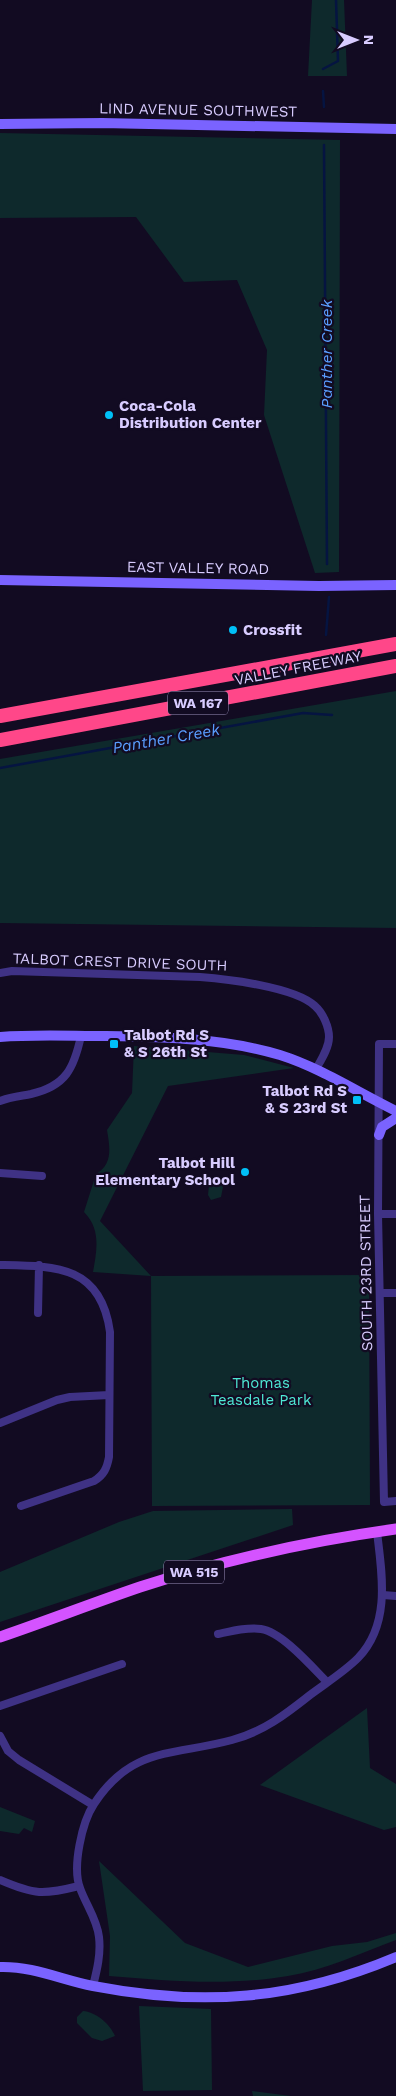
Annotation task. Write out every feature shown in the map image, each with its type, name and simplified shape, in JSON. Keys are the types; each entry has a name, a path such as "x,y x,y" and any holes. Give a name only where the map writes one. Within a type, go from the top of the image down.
{"highway":[{"name":"VALLEY FREEWAY","path":"0,716 396,644"},
{"name":"VALLEY FREEWAY","path":"0,740 396,666"}],"main road":[{"name":"WA 515","path":"0,1638 140,1587 212,1566 295,1546 396,1529"}],"street":[{"name":"LIND AVENUE SOUTHWEST","path":"0,124 102,123 396,129"},
{"name":"EAST VALLEY ROAD","path":"0,580 319,586 396,585"},
{"name":"TALBOT CREST DRIVE SOUTH","path":"0,973 12,971 200,977 230,979 280,991 305,1000 315,1006 322,1015 329,1038 316,1069"},
{"path":"0,1037 28,1034 217,1041 280,1055 316,1069 396,1111"},
{"path":"0,1101 32,1094 57,1083 75,1063 81,1036"},
{"name":"SOUTH 23RD STREET","path":"396,1044 379,1044 378,1214 384,1502 396,1501"},
{"path":"379,1135 382,1127 396,1118"},
{"path":"0,1173 42,1176"},
{"path":"378,1214 396,1214"},
{"path":"0,1265 65,1269 83,1278 92,1286 104,1308 110,1332 110,1457 107,1467 101,1477 21,1506"},
{"path":"38,1313 39,1266"},
{"path":"380,1293 396,1293"},
{"path":"0,1423 64,1399 109,1395"},
{"path":"93,1986 100,1949 99,1937 93,1914 79,1886 78,1867 81,1841 93,1805 113,1779 140,1760 158,1754 232,1740 257,1732 280,1718 358,1658 376,1628 383,1595 377,1532"},
{"path":"383,1595 396,1596"},
{"path":"218,1634 251,1628 269,1631 304,1659 327,1682"},
{"path":"0,1706 122,1664"},
{"path":"0,1736 8,1750 19,1760 93,1805"},
{"path":"0,1880 34,1893 46,1894 79,1886"},
{"path":"0,1967 30,1969 93,1986 178,1996 215,1998 265,1994 324,1983 396,1957"}],"green space":[{"path":"312,0 344,0 347,76 308,76"},
{"path":"0,133 340,140 339,572 315,573 264,415 267,350 237,280 184,282 136,217 0,218"},
{"path":"396,691 396,928 0,923 0,759"},
{"path":"134,1046 244,1055 294,1068 168,1086 100,1221 151,1276 93,1272 96,1256 95,1233 93,1225 84,1212 96,1174 108,1160 107,1130 132,1093"},
{"path":"215,1181 221,1183 223,1187 221,1197 211,1200 208,1195 209,1185"},
{"name":"Thomas Teasdale Park","path":"369,1275 370,1505 152,1506 151,1276"},
{"path":"292,1509 293,1525 0,1622 0,1572 119,1522 153,1511"},
{"path":"367,1708 370,1768 396,1784 396,1827 384,1830 260,1785"},
{"path":"0,1807 35,1821 32,1832 24,1828 19,1834 0,1831"},
{"path":"99,1861 185,1943 248,1967 332,1946 367,1942 396,1933 396,1940 316,1970 266,1979 198,1982 109,1976 110,1936"},
{"path":"139,2006 211,2009 212,2090 143,2091"},
{"path":"83,2011 102,2019 115,2036 102,2041 92,2038 77,2023 77,2017"},
{"path":"252,2091 291,2096 253,2096"}],"waterway":[{"name":"Panther Creek","path":"323,69 338,61 336,0"},
{"name":"Panther Creek","path":"323,91 324,107"},
{"name":"Panther Creek","path":"324,145 327,564"},
{"name":"Panther Creek","path":"326,635 329,597"},
{"name":"Panther Creek","path":"0,768 303,713 332,715"}],"place":[{"name":"Coca-Cola Distribution Center","path":"109,415"},
{"name":"Crossfit","path":"233,630"},
{"name":"Talbot Rd S & S 26th St","path":"114,1044"},
{"name":"Talbot Rd S & S 23rd St","path":"357,1100"},
{"name":"Talbot Hill Elementary School","path":"245,1172"}]}
